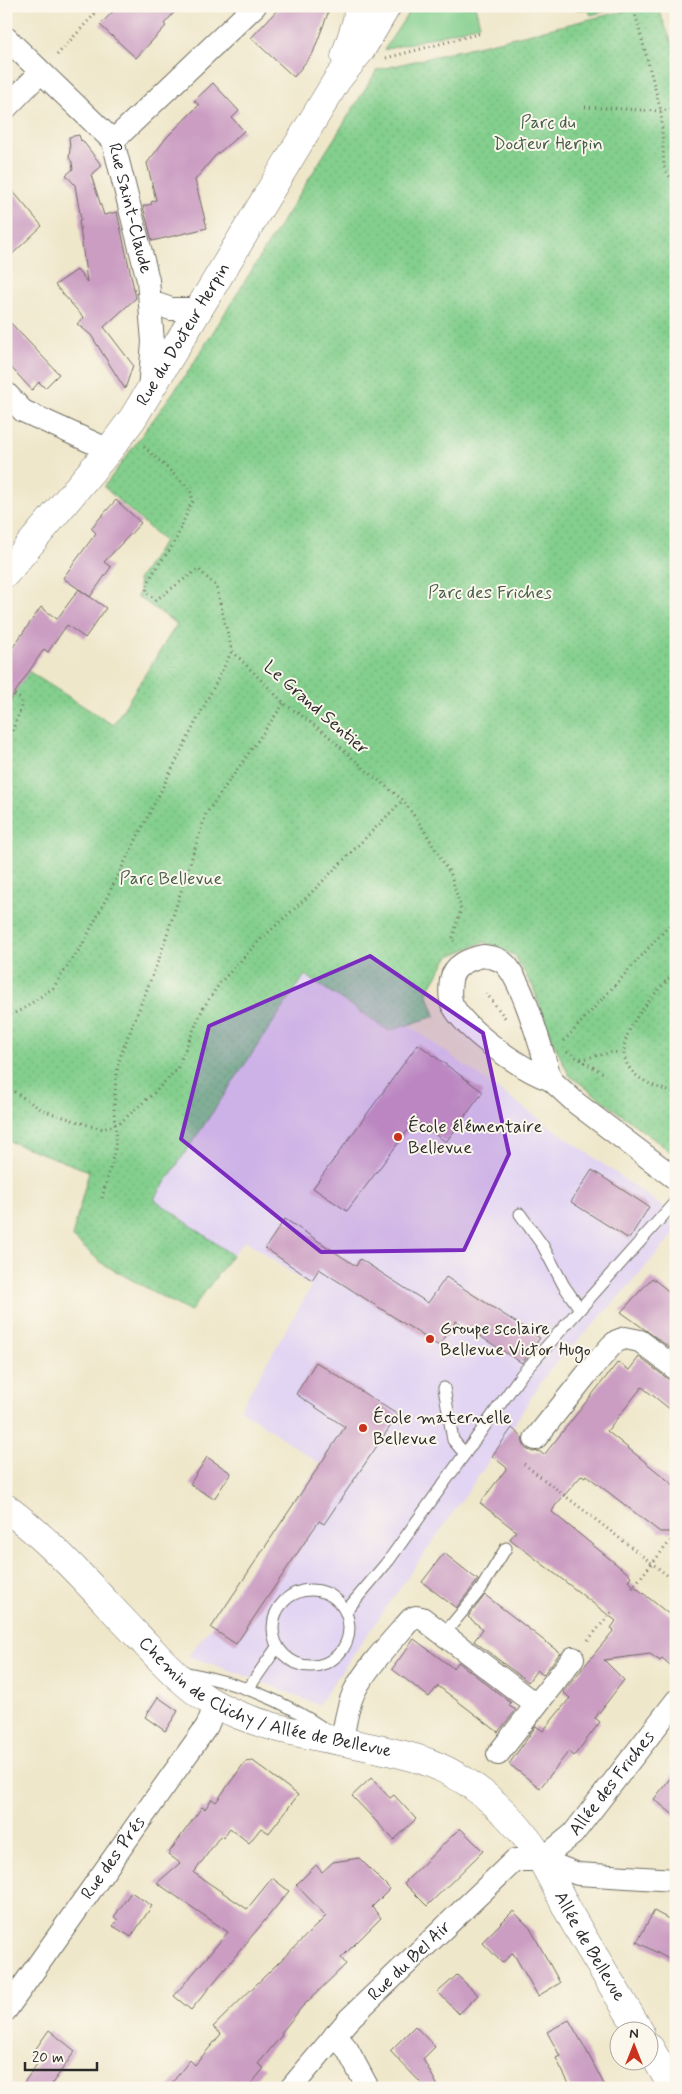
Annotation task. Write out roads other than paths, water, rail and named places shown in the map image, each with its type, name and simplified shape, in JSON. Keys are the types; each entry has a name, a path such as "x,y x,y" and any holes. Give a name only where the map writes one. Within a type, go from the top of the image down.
{"street":[{"path":"113,141 255,6"},
{"name":"Rue du Docteur Herpin","path":"337,80 357,20 358,6"},
{"name":"Rue du Docteur Herpin","path":"6,573 117,440 149,391 337,80 361,50 387,6"},
{"name":"Rue Saint-Claude","path":"6,38 113,141 148,280 154,342 149,391"},
{"path":"6,108 41,72"},
{"path":"150,302 171,308 199,309"},
{"path":"6,392 23,411 117,440"},
{"path":"551,1080 522,994 512,972 504,963 496,958 483,956 474,958 458,967 452,975 450,995 452,1005 471,1027 521,1066 551,1080 576,1102 676,1178"},
{"path":"535,1438 586,1375 617,1341 625,1338 640,1341 676,1369"},
{"name":"Chemin de Clichy / Allée de Bellevue","path":"6,1508 42,1536 173,1670 192,1687 216,1704 268,1725 342,1740 410,1756 430,1763 468,1782 488,1796 522,1832 541,1860"},
{"path":"342,1740 354,1692 365,1675 410,1619 422,1618 536,1705"},
{"path":"498,1754 572,1658"},
{"name":"Allée des Friches","path":"541,1860 573,1834 676,1701"},
{"name":"Rue des Prés","path":"6,2010 207,1726 216,1704"},
{"name":"Rue du Bel Air","path":"291,2088 335,2035 515,1860 541,1860"},
{"path":"541,1860 578,1874 676,1880"},
{"name":"Allée de Bellevue","path":"541,1860 572,1918 634,2022"},
{"path":"335,2035 347,2049 368,2088"},
{"path":"660,2065 673,2088"}],"lane":[{"path":"346,1611 389,1560 522,1374 676,1202"},
{"path":"520,1214 543,1246 564,1286 580,1309"},
{"path":"444,1388 453,1440 465,1454"},
{"path":"444,1634 481,1589 506,1548"},
{"path":"318,1589 336,1597 346,1611 350,1625 348,1639 340,1653 327,1663 312,1666 297,1664 286,1658 277,1647 273,1637 273,1618 281,1602 296,1591 318,1589"},
{"path":"248,1689 277,1647"},
{"path":"173,1670 215,1678 248,1689 299,1712 342,1740"}],"place":[{"name":"École élémentaire Bellevue","path":"398,1137"},
{"name":"Groupe scolaire Bellevue Victor Hugo","path":"430,1339"},
{"name":"École maternelle Bellevue","path":"363,1428"}],"park label":[{"name":"Parc du Docteur Herpin","path":"548,133"},
{"name":"Parc des Friches","path":"490,593"},
{"name":"Parc Bellevue","path":"171,879"}]}
